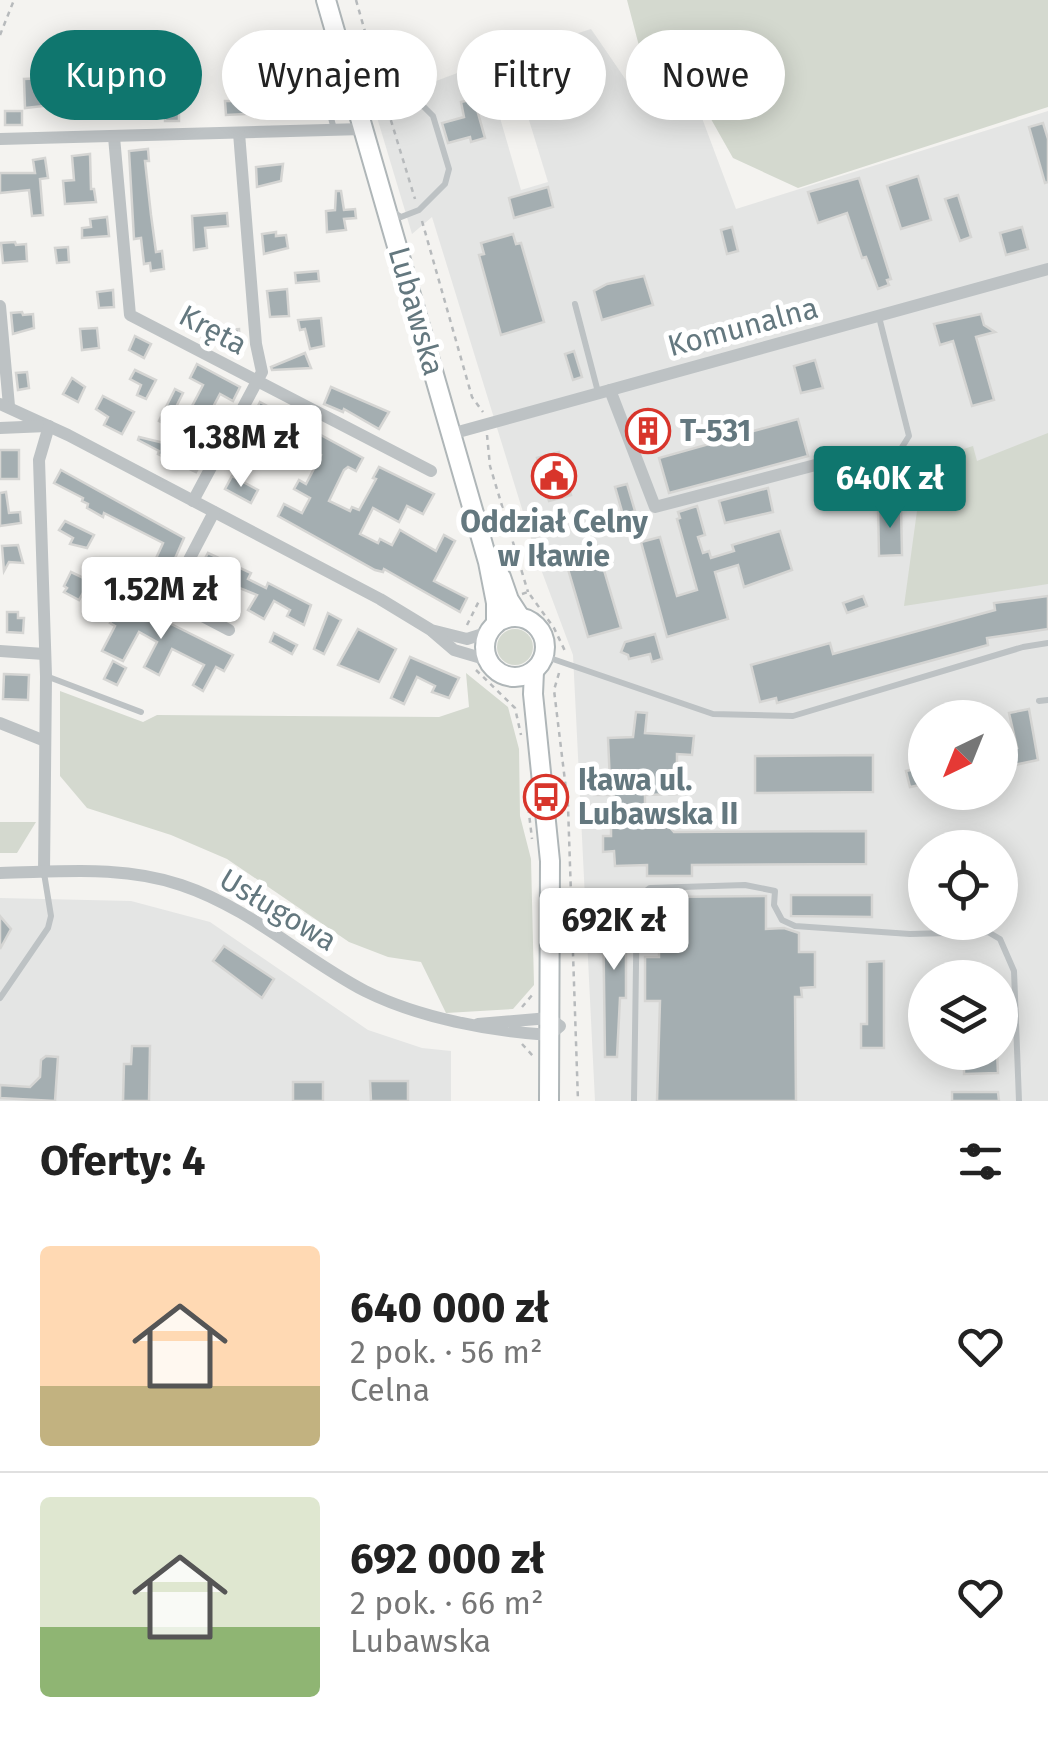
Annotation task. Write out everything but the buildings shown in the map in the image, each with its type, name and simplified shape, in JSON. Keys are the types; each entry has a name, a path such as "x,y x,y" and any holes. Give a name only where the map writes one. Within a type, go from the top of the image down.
{"main road":[{"name":"Lubawska","path":"326,0 339,30"},
{"name":"Lubawska","path":"337,0 347,30"},
{"name":"Lubawska","path":"370,120 371,134 402,211 457,432 496,603 492,628"},
{"name":"Lubawska","path":"457,432 489,545 509,600 520,617"},
{"path":"531,744 533,694 547,663 541,631 520,617 508,618 492,628 485,646 488,660 507,676 522,697 549,845 553,1026 560,1101"},
{"path":"507,676 521,676 547,663"},
{"path":"549,1101 553,1026"}],"street":[{"path":"0,139 334,130 371,134"},
{"path":"194,501 262,372 256,344 239,132"},
{"name":"Kręta","path":"114,137 130,314 431,471"},
{"name":"Komunalna","path":"457,432 1048,268"},
{"path":"0,306 4,405 194,501 431,630 454,650 488,660"},
{"path":"604,391 655,507 846,457"},
{"path":"0,428 49,426"},
{"path":"44,872 46,676 39,460 49,426"},
{"path":"169,598 214,512"},
{"path":"128,577 230,630"},
{"path":"431,630 467,639 492,628"},
{"path":"0,651 44,654"},
{"path":"0,723 45,741"},
{"name":"Usługowa","path":"0,872 100,870 178,884 245,914 364,990 416,1012 478,1024 553,1026"}],"lane":[{"path":"331,120 334,130"},
{"path":"402,211 445,184 449,169 433,120"},
{"path":"575,304 604,391"},
{"path":"846,457 899,452 909,436 878,316"},
{"path":"547,663 713,714 794,716 1024,647 1048,644"},
{"path":"46,676 141,712"},
{"path":"0,998 48,928 51,916 44,872"},
{"path":"634,1101 636,898 650,888 745,886 775,891 774,906 782,920 795,926 910,934 988,932 1000,939 1014,972 1019,1101"}],"path":[{"path":"0,35 14,0"},
{"path":"356,0 360,30"},
{"path":"375,120 402,211 472,397 482,408 487,455 528,592 554,628 565,652 547,663 554,690 568,806 578,1101"},
{"path":"509,600 528,592"},
{"path":"508,700 531,744"},
{"path":"527,778 533,844"},
{"path":"538,1062 520,1042 520,1009 539,988"}],"shaded area":[{"path":"627,0 1048,0 1048,107 798,188 733,158 712,120 785,120 785,30 635,30"},
{"path":"606,51 626,80 626,120 703,120 736,209 1048,111 1048,1101 595,1101 573,655 539,564 432,217 412,234 378,120 437,120 437,81 457,73 457,120 501,120 521,190 548,182 529,120 606,120"},
{"path":"1048,433 1048,584 904,606 920,489 913,465 973,446 977,461"},
{"path":"515,629 528,634 533,647 528,660 515,665 502,660 497,647 502,634"},
{"path":"466,673 508,707 519,749 520,816 531,859 534,985 513,1009 446,1013 421,962 388,957 349,942 227,859 171,835 87,808 60,776 60,691 143,722 157,715 439,717 469,707"},
{"path":"0,822 36,822 17,853 0,853"},
{"path":"0,898 131,901 210,922 368,1030 422,1048 451,1051 451,1101 0,1101"}],"place":[{"name":"T-531","path":"648,431"},
{"name":"Oddział Celny w Iławie","path":"554,476"},
{"name":"Iława ul. Lubawska II","path":"546,797"}]}
